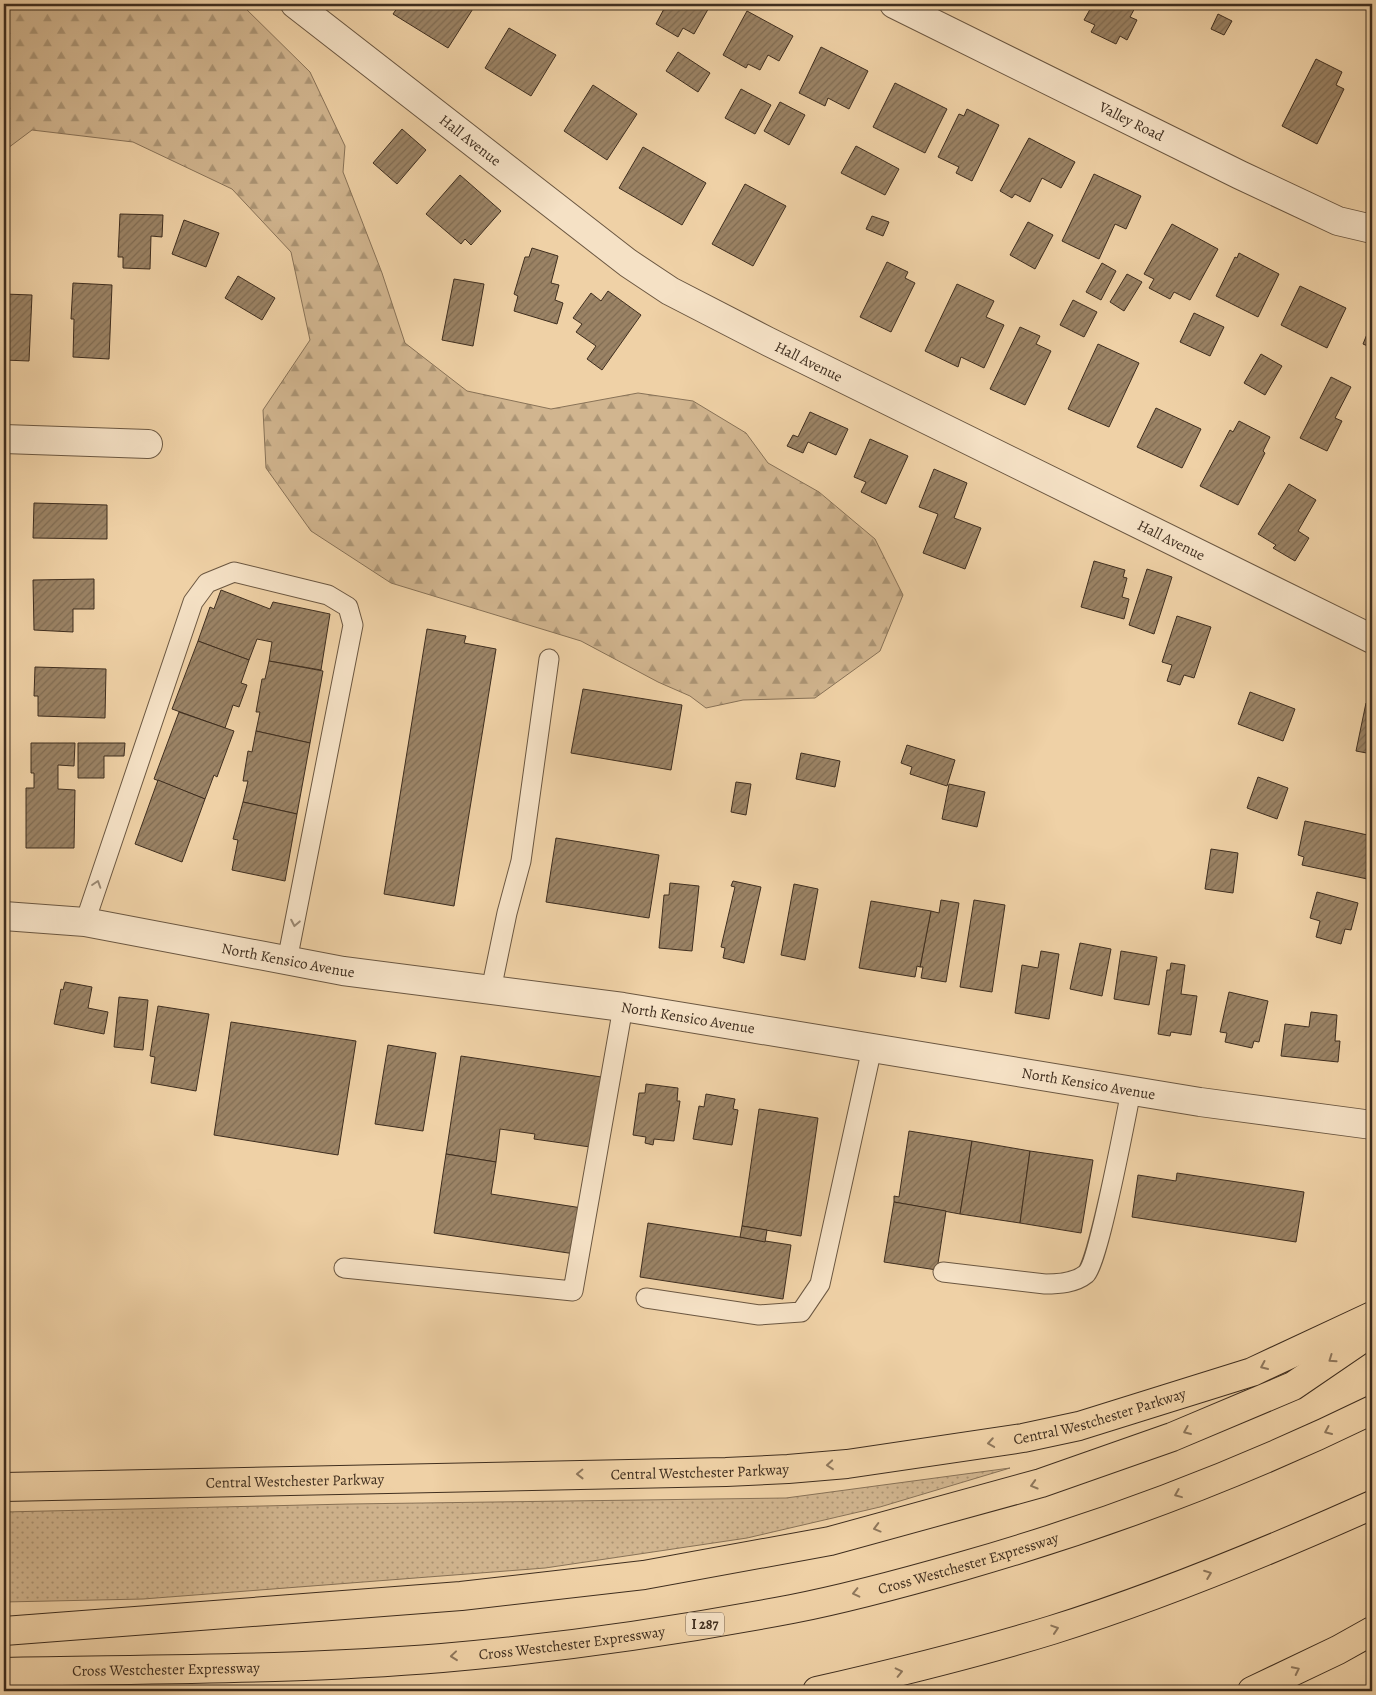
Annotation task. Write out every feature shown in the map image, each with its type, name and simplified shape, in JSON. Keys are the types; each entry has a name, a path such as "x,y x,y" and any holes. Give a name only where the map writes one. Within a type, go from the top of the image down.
{"main road":[{"name":"Central Westchester Parkway","path":"4,1487 726,1472 847,1464 1023,1438 1079,1426 1252,1372 1372,1316"},
{"path":"4,1631 461,1596 644,1575 830,1541 1041,1483 1172,1437 1293,1386 1372,1332"},
{"name":"Cross Westchester Expressway","path":"4,1672 318,1665 440,1658 559,1646 677,1629 795,1608 911,1580 997,1556 1128,1513 1248,1466 1372,1410"},
{"path":"817,1691 933,1664 1052,1630 1167,1591 1281,1546 1372,1505"},
{"path":"1252,1691 1338,1650 1372,1631"}],"street":[{"name":"Hall Avenue","path":"295,4 620,257 670,291 767,341 1372,639"},
{"name":"Valley Road","path":"894,4 1240,176 1338,221 1372,229"},
{"path":"4,439 148,444"},
{"name":"North Kensico Avenue","path":"4,916 85,922 343,971 623,1007 1200,1102 1372,1125"}],"lane":[{"path":"85,922 193,602 207,583 234,572 328,594 348,607 353,625 287,961"},
{"path":"491,990 507,913 521,861 550,659"},
{"path":"344,1268 573,1291 623,1007"},
{"path":"646,1298 759,1315 802,1312 820,1284 872,1048"},
{"path":"943,1272 1045,1284 1076,1280 1087,1273 1098,1245 1131,1091"}],"green space":[{"path":"4,4 241,4 310,72 345,146 343,172 382,273 405,343 467,391 551,409 638,393 693,401 746,433 768,463 819,492 875,539 903,595 880,651 815,698 743,700 706,708 690,696 658,682 581,641 391,583 311,531 266,468 263,410 310,340 291,252 232,189 133,142 32,130 4,151"},
{"path":"1010,1468 880,1507 747,1538 545,1568 143,1599 4,1602 4,1512 349,1504 786,1498"}],"building":[{"path":"400,4 476,4 448,48 393,14"},
{"path":"665,4 711,4 694,34 683,28 678,37 656,24"},
{"path":"1093,4 1137,4 1130,17 1137,20 1127,40 1120,36 1116,44 1091,32 1095,25 1084,20"},
{"path":"747,11 793,36 779,61 768,55 760,70 748,64 746,68 723,55"},
{"path":"1218,14 1232,21 1224,35 1211,29"},
{"path":"509,28 556,55 531,96 485,68"},
{"path":"821,47 868,71 849,109 828,98 825,106 799,93"},
{"path":"678,52 710,73 698,92 666,71"},
{"path":"1316,59 1342,72 1336,85 1344,89 1317,144 1282,126"},
{"path":"895,83 947,109 925,153 873,127"},
{"path":"593,85 637,114 607,160 564,131"},
{"path":"741,89 771,105 755,134 725,118"},
{"path":"780,102 805,115 789,145 764,131"},
{"path":"967,109 999,125 972,181 956,173 959,167 938,157 959,114 964,116"},
{"path":"402,129 426,150 397,184 373,163"},
{"path":"1029,138 1075,162 1061,188 1042,178 1030,202 1015,194 1012,198 1000,191"},
{"path":"856,146 899,169 885,195 841,173"},
{"path":"643,147 706,183 682,225 619,188"},
{"path":"1094,174 1141,196 1126,229 1115,224 1099,259 1062,241"},
{"path":"460,175 501,211 471,245 465,239 461,244 426,214"},
{"path":"745,184 786,206 753,266 712,244"},
{"path":"120,214 163,215 162,237 151,236 150,269 123,268 123,257 118,257"},
{"path":"872,216 889,222 883,236 866,229"},
{"path":"184,220 219,233 206,267 172,254"},
{"path":"1028,222 1053,235 1035,269 1010,255"},
{"path":"1172,224 1218,249 1190,300 1174,292 1170,299 1149,288 1154,279 1144,274"},
{"path":"532,248 558,256 551,283 559,285 555,300 563,303 557,324 514,311 518,296 514,294 525,257 529,257"},
{"path":"1239,253 1279,274 1258,317 1216,296 1235,257 1237,258"},
{"path":"887,262 908,272 905,278 915,283 891,332 860,317"},
{"path":"1102,263 1116,271 1101,300 1086,292"},
{"path":"1127,274 1142,282 1124,311 1110,302"},
{"path":"238,276 275,298 262,320 225,298"},
{"path":"454,279 484,284 473,346 442,340"},
{"path":"73,283 112,285 109,359 73,357 74,319 71,319"},
{"path":"957,284 994,301 986,317 1004,325 984,368 961,357 958,367 925,351"},
{"path":"1300,286 1346,308 1327,348 1281,325"},
{"path":"608,291 641,315 602,370 587,359 596,346 576,332 582,324 573,318 591,293 601,301"},
{"path":"4,294 32,295 29,361 4,360"},
{"path":"1073,300 1097,312 1084,337 1060,325"},
{"path":"1194,313 1224,327 1210,356 1180,342"},
{"path":"1372,322 1372,348 1363,344"},
{"path":"1020,327 1040,336 1036,344 1051,351 1025,405 990,389"},
{"path":"1098,344 1139,363 1109,427 1068,409"},
{"path":"1261,354 1282,366 1265,395 1244,383"},
{"path":"1331,377 1351,387 1335,418 1342,421 1327,451 1300,438"},
{"path":"1156,408 1201,429 1182,468 1137,447"},
{"path":"810,412 848,429 836,455 808,442 803,453 787,446 793,435 798,437"},
{"path":"1239,421 1270,437 1263,451 1265,453 1238,505 1200,486 1230,430 1233,432"},
{"path":"870,439 908,456 886,504 861,492 866,482 854,477"},
{"path":"934,469 967,483 954,518 981,528 965,569 923,553 938,514 919,507"},
{"path":"1289,484 1316,500 1298,531 1309,538 1295,561 1273,548 1276,545 1258,534"},
{"path":"34,503 107,505 107,539 33,538"},
{"path":"1094,561 1125,570 1123,577 1127,578 1122,597 1129,599 1124,619 1081,607"},
{"path":"1147,569 1172,577 1154,634 1129,625"},
{"path":"94,579 94,609 73,609 73,632 34,630 33,580"},
{"path":"221,590 270,609 273,602 330,614 321,670 269,661 272,642 257,639 249,660 198,641 210,607 214,609"},
{"path":"1177,616 1211,627 1194,678 1184,675 1180,685 1167,681 1172,665 1162,662"},
{"path":"427,629 466,636 464,643 496,649 454,906 384,894"},
{"path":"198,641 249,660 241,683 247,685 239,707 233,705 225,728 172,709"},
{"path":"269,661 323,671 310,743 256,731 260,712 256,712 262,679 265,679"},
{"path":"35,667 106,669 105,718 38,716 38,696 34,696"},
{"path":"583,689 682,705 671,770 571,753"},
{"path":"1250,692 1295,709 1283,741 1238,724"},
{"path":"1366,703 1372,704 1372,754 1356,751"},
{"path":"179,712 234,731 217,777 214,775 205,799 154,779"},
{"path":"256,731 310,743 297,814 243,802 248,781 243,781 248,751 252,752"},
{"path":"31,743 75,743 74,766 58,765 58,789 75,790 74,848 26,848 26,788 34,788 34,773 31,773"},
{"path":"78,743 125,743 124,756 104,756 104,778 78,778"},
{"path":"907,745 955,760 947,786 910,774 912,767 901,763"},
{"path":"801,753 840,761 835,787 796,779"},
{"path":"1258,777 1288,788 1277,819 1247,808"},
{"path":"158,780 205,799 182,862 135,844"},
{"path":"736,782 751,784 746,815 731,812"},
{"path":"949,784 985,792 977,827 942,819"},
{"path":"243,802 297,814 285,881 232,870 238,840 233,839"},
{"path":"1305,821 1372,836 1372,880 1302,865 1304,857 1298,855"},
{"path":"556,838 659,855 649,918 546,902"},
{"path":"1211,849 1238,853 1233,893 1205,889"},
{"path":"733,881 761,887 744,963 723,958 725,948 721,947 735,887 731,886"},
{"path":"670,883 699,886 692,951 659,948 664,895 669,895"},
{"path":"794,884 818,889 805,960 781,955"},
{"path":"1317,892 1358,903 1351,930 1345,929 1341,944 1316,937 1320,921 1310,918"},
{"path":"941,900 959,903 946,982 921,978 923,967 920,967 931,911 939,913"},
{"path":"974,900 1005,905 992,992 960,987"},
{"path":"871,901 931,911 920,967 917,966 915,977 859,968"},
{"path":"1080,943 1111,949 1102,996 1070,989"},
{"path":"1041,951 1059,954 1049,1019 1015,1013 1022,965 1038,968"},
{"path":"1121,951 1157,957 1149,1005 1114,999"},
{"path":"1171,963 1185,965 1181,994 1197,996 1191,1035 1171,1032 1170,1036 1158,1034 1167,970 1170,970"},
{"path":"65,982 92,987 88,1008 108,1012 104,1034 54,1024 61,989 63,990"},
{"path":"1229,992 1268,1001 1259,1042 1254,1041 1252,1048 1225,1042 1227,1033 1220,1032"},
{"path":"119,997 148,1000 143,1050 114,1047"},
{"path":"158,1006 209,1014 196,1091 151,1083 155,1057 150,1056"},
{"path":"1311,1012 1337,1015 1335,1041 1340,1041 1338,1062 1281,1056 1285,1024 1309,1027"},
{"path":"231,1022 356,1041 338,1155 214,1135"},
{"path":"388,1045 436,1053 423,1131 375,1124"},
{"path":"461,1056 608,1078 597,1148 534,1139 535,1134 500,1129 496,1162 446,1154"},
{"path":"646,1084 678,1088 677,1101 680,1101 674,1141 654,1139 653,1145 645,1143 646,1137 633,1135 639,1093 645,1093"},
{"path":"706,1094 735,1099 733,1109 738,1110 732,1145 693,1139 699,1106 704,1107"},
{"path":"759,1109 818,1118 801,1236 742,1226"},
{"path":"909,1131 972,1141 960,1214 894,1202 894,1196 899,1197"},
{"path":"972,1141 1030,1151 1020,1223 960,1214"},
{"path":"1030,1151 1093,1160 1081,1233 1020,1223"},
{"path":"446,1154 496,1162 491,1194 582,1208 575,1254 434,1233"},
{"path":"1177,1173 1304,1192 1296,1242 1132,1217 1138,1175 1176,1181"},
{"path":"894,1202 946,1211 937,1270 884,1262"},
{"path":"648,1223 791,1245 783,1299 640,1277"},
{"path":"742,1226 767,1230 765,1242 740,1237"}]}
